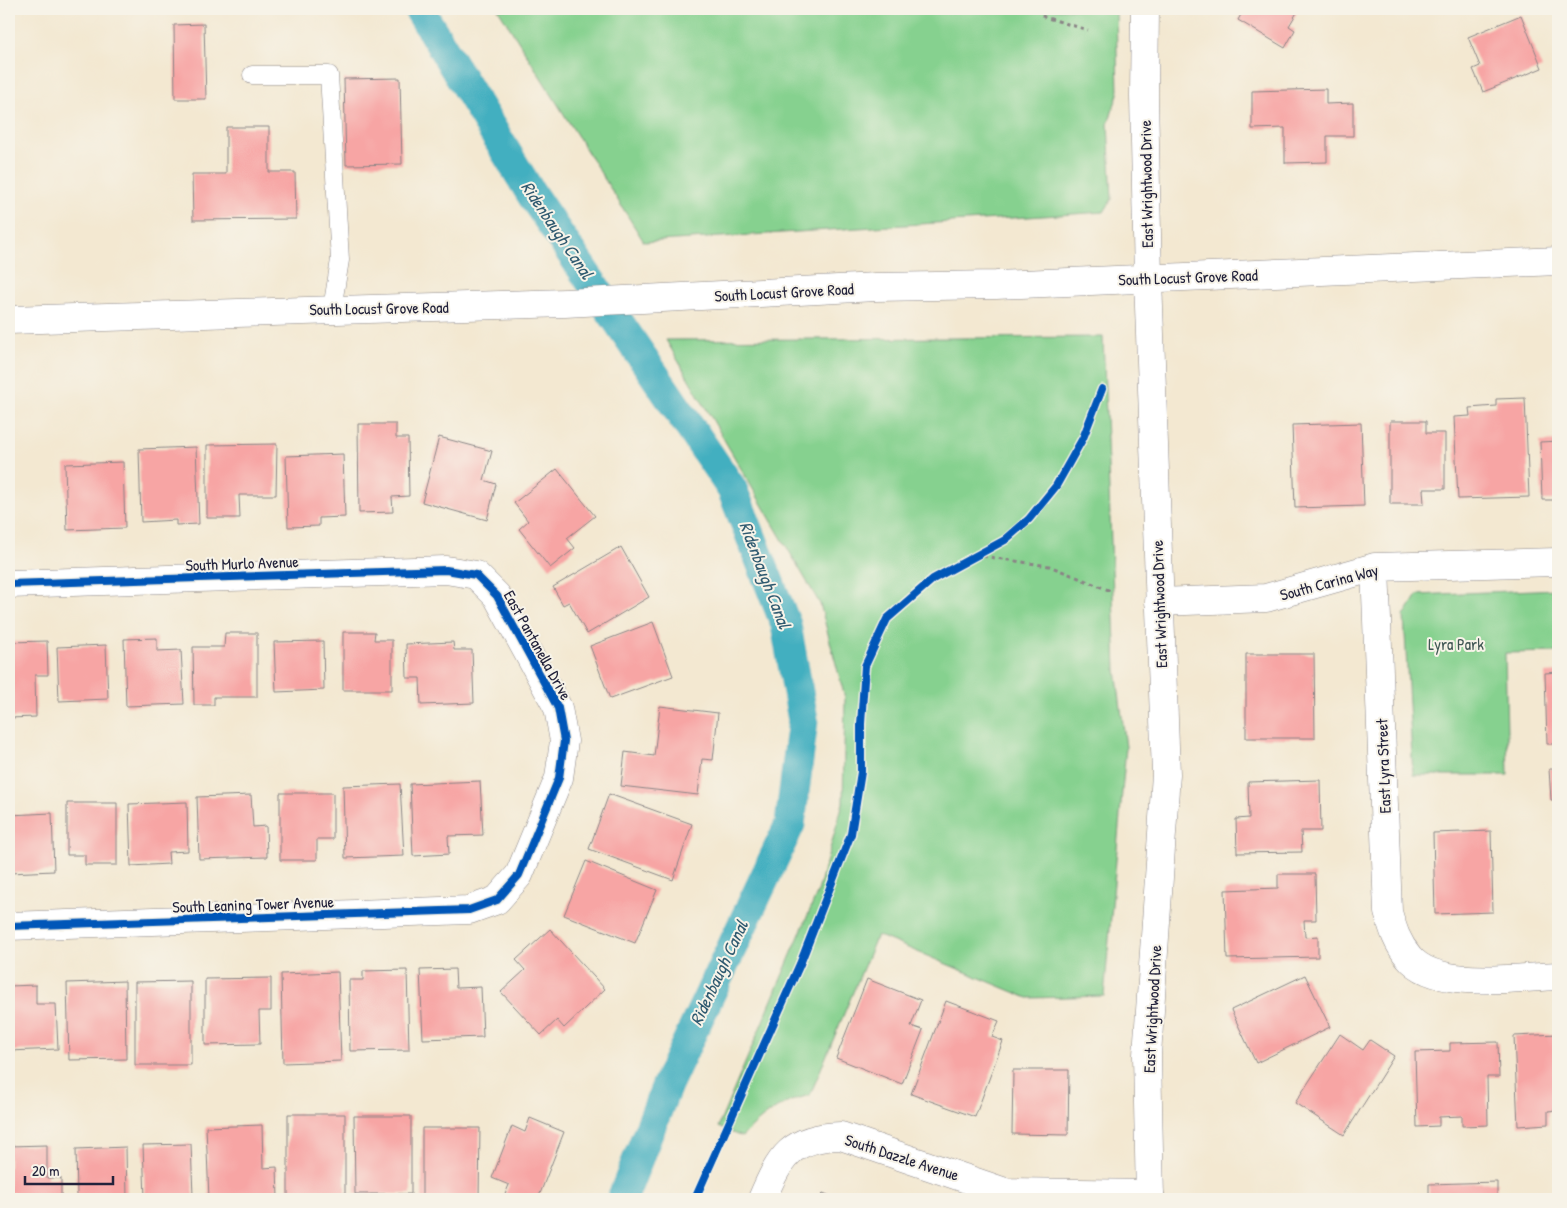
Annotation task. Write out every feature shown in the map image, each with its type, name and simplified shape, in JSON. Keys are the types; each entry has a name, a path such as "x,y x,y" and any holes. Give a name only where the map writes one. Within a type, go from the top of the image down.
{"street":[{"name":"East Wrightwood Drive","path":"1145,9 1144,96 1148,279 1166,774 1147,1055 1150,1196"},
{"name":"South Locust Grove Road","path":"9,320 627,301 876,287 1148,279 1558,261"},
{"name":"South Carina Way","path":"1159,602 1266,598 1376,567 1558,562"},
{"name":"East Lyra Street","path":"1376,567 1388,912 1396,938 1410,959 1430,973 1459,979 1558,976"},
{"name":"South Murlo Avenue","path":"9,584 446,570 476,574"},
{"name":"East Pantanella Drive","path":"476,574 497,596 558,708 564,741 559,778 519,875 497,900"},
{"name":"South Leaning Tower Avenue","path":"9,926 469,910 497,900"},
{"name":"South Dazzle Avenue","path":"762,1199 782,1157 804,1143 817,1138 841,1136 1006,1192 1150,1196"}],"lane":[{"path":"252,75 329,76 340,260 332,309"}],"path":[{"path":"1037,9 1044,18 1088,30"},
{"path":"975,555 1049,566 1111,591"}],"green space":[{"path":"498,9 1116,9 1118,94 1108,124 1112,199 1104,212 644,242"},
{"path":"1103,337 1116,670 1126,747 1104,996 1028,998 877,935 810,1095 781,1106 758,1122 742,1137 718,1127 818,891 843,803 845,698 820,604 666,340"},
{"name":"Lyra Park","path":"1558,589 1558,652 1505,653 1508,775 1413,775 1404,616 1417,595"}],"building":[{"path":"1244,9 1299,9 1289,26 1295,30 1285,48 1238,20"},
{"path":"1521,15 1542,68 1483,92 1473,69 1480,66 1468,37"},
{"path":"204,24 206,99 175,99 174,25"},
{"path":"400,78 402,164 346,165 344,79"},
{"path":"1326,89 1326,104 1353,103 1353,136 1327,136 1327,162 1285,163 1285,128 1252,129 1252,91"},
{"path":"226,127 269,127 269,172 295,172 296,219 193,220 192,174 226,174"},
{"path":"1525,398 1529,497 1458,499 1454,417 1470,416 1469,408 1496,406 1496,399"},
{"path":"1390,421 1426,421 1426,433 1445,433 1445,489 1423,489 1424,504 1390,504"},
{"path":"1361,423 1364,506 1295,508 1292,425"},
{"path":"358,424 396,424 396,438 408,438 409,496 392,497 393,512 359,513"},
{"path":"439,437 492,451 484,480 496,484 487,520 422,502"},
{"path":"1558,441 1558,500 1542,500 1540,442"},
{"path":"277,444 276,495 239,495 240,518 207,518 207,445"},
{"path":"196,447 199,524 176,525 176,520 141,522 139,449"},
{"path":"343,454 345,517 319,518 319,526 288,527 286,456"},
{"path":"123,462 125,528 67,530 65,464"},
{"path":"557,469 595,516 567,538 575,548 550,568 519,529 528,521 514,503"},
{"path":"621,547 649,597 587,634 569,602 563,605 553,587"},
{"path":"653,622 673,676 610,699 590,646"},
{"path":"343,632 375,632 374,640 392,640 392,690 343,690"},
{"path":"225,633 257,633 257,697 214,697 214,705 194,705 193,647 224,647"},
{"path":"157,638 157,651 181,650 184,704 126,706 124,639"},
{"path":"47,641 48,675 35,675 36,717 9,718 9,642"},
{"path":"323,641 324,690 276,692 274,642"},
{"path":"453,642 454,650 472,650 474,703 421,705 420,678 407,678 406,644"},
{"path":"106,645 108,699 59,701 57,647"},
{"path":"1246,654 1314,654 1315,738 1246,738"},
{"path":"1558,672 1558,744 1547,744 1545,673"},
{"path":"660,706 718,713 713,760 702,759 698,795 621,786 625,752 654,756"},
{"path":"1549,769 1558,769 1558,800 1551,800"},
{"path":"1320,780 1321,831 1301,831 1302,852 1237,853 1236,819 1249,818 1248,782"},
{"path":"480,781 483,835 448,836 449,854 413,856 410,784"},
{"path":"400,784 404,856 345,858 343,786"},
{"path":"280,793 333,793 333,839 317,839 317,860 280,860"},
{"path":"609,794 692,824 673,880 589,849"},
{"path":"251,795 253,827 266,826 267,857 199,859 197,797"},
{"path":"187,802 188,851 168,852 169,864 131,866 129,804"},
{"path":"67,803 117,803 117,865 85,865 85,855 67,855"},
{"path":"52,813 54,871 9,873 9,815"},
{"path":"1491,831 1493,912 1435,914 1433,833"},
{"path":"586,861 657,890 635,943 564,915"},
{"path":"1278,874 1315,874 1316,920 1304,920 1305,937 1318,936 1318,957 1227,959 1225,890 1278,888"},
{"path":"550,929 605,989 564,1028 557,1020 541,1035 501,992 525,970 516,960"},
{"path":"455,969 456,988 481,987 483,1037 423,1039 420,970"},
{"path":"407,970 409,1050 350,1051 349,980 363,980 363,971"},
{"path":"338,972 341,1061 283,1063 281,974"},
{"path":"1305,975 1330,1027 1256,1063 1231,1010"},
{"path":"271,978 271,1011 259,1011 260,1044 205,1045 205,979"},
{"path":"867,979 921,1000 911,1026 923,1030 902,1084 836,1058"},
{"path":"125,981 126,1059 69,1060 67,983"},
{"path":"191,981 191,1065 135,1065 135,982"},
{"path":"36,985 36,1004 56,1004 58,1049 9,1051 9,986"},
{"path":"946,1001 999,1021 992,1037 1003,1041 975,1117 911,1094"},
{"path":"1340,1034 1363,1050 1370,1040 1394,1056 1344,1135 1295,1103"},
{"path":"1558,1034 1558,1110 1548,1111 1548,1124 1518,1126 1514,1036"},
{"path":"1498,1042 1499,1077 1487,1077 1488,1125 1462,1126 1462,1116 1439,1117 1439,1126 1417,1127 1415,1052 1450,1051 1450,1043"},
{"path":"1013,1070 1069,1070 1068,1135 1012,1134"},
{"path":"288,1114 345,1114 345,1199 288,1199"},
{"path":"354,1116 411,1116 411,1194 355,1194"},
{"path":"530,1118 564,1132 538,1199 503,1199 509,1185 492,1178 512,1126 525,1132"},
{"path":"262,1125 263,1168 277,1167 278,1199 209,1199 206,1127"},
{"path":"422,1128 480,1128 479,1199 422,1199"},
{"path":"191,1144 193,1196 177,1196 177,1199 145,1199 143,1145"},
{"path":"47,1145 47,1178 61,1178 61,1199 16,1199 15,1193 9,1193 9,1146"},
{"path":"126,1147 127,1199 95,1199 95,1195 77,1196 76,1149"},
{"path":"1497,1182 1497,1199 1429,1199 1429,1184"},
{"path":"823,1193 838,1199 821,1199"}],"waterway":[{"name":"Ridenbaugh Canal","path":"419,9 532,195 732,489 786,625 803,720 790,824 667,1085 622,1199"}],"cycle path":[{"path":"695,1199 800,964 851,834 861,772 861,724 865,666 887,619 933,579 1005,540 1029,519 1056,486 1083,438 1102,389"},
{"path":"9,584 446,570 476,575 497,596 558,708 564,741 559,778 519,875 497,900 469,910 9,926"}]}
